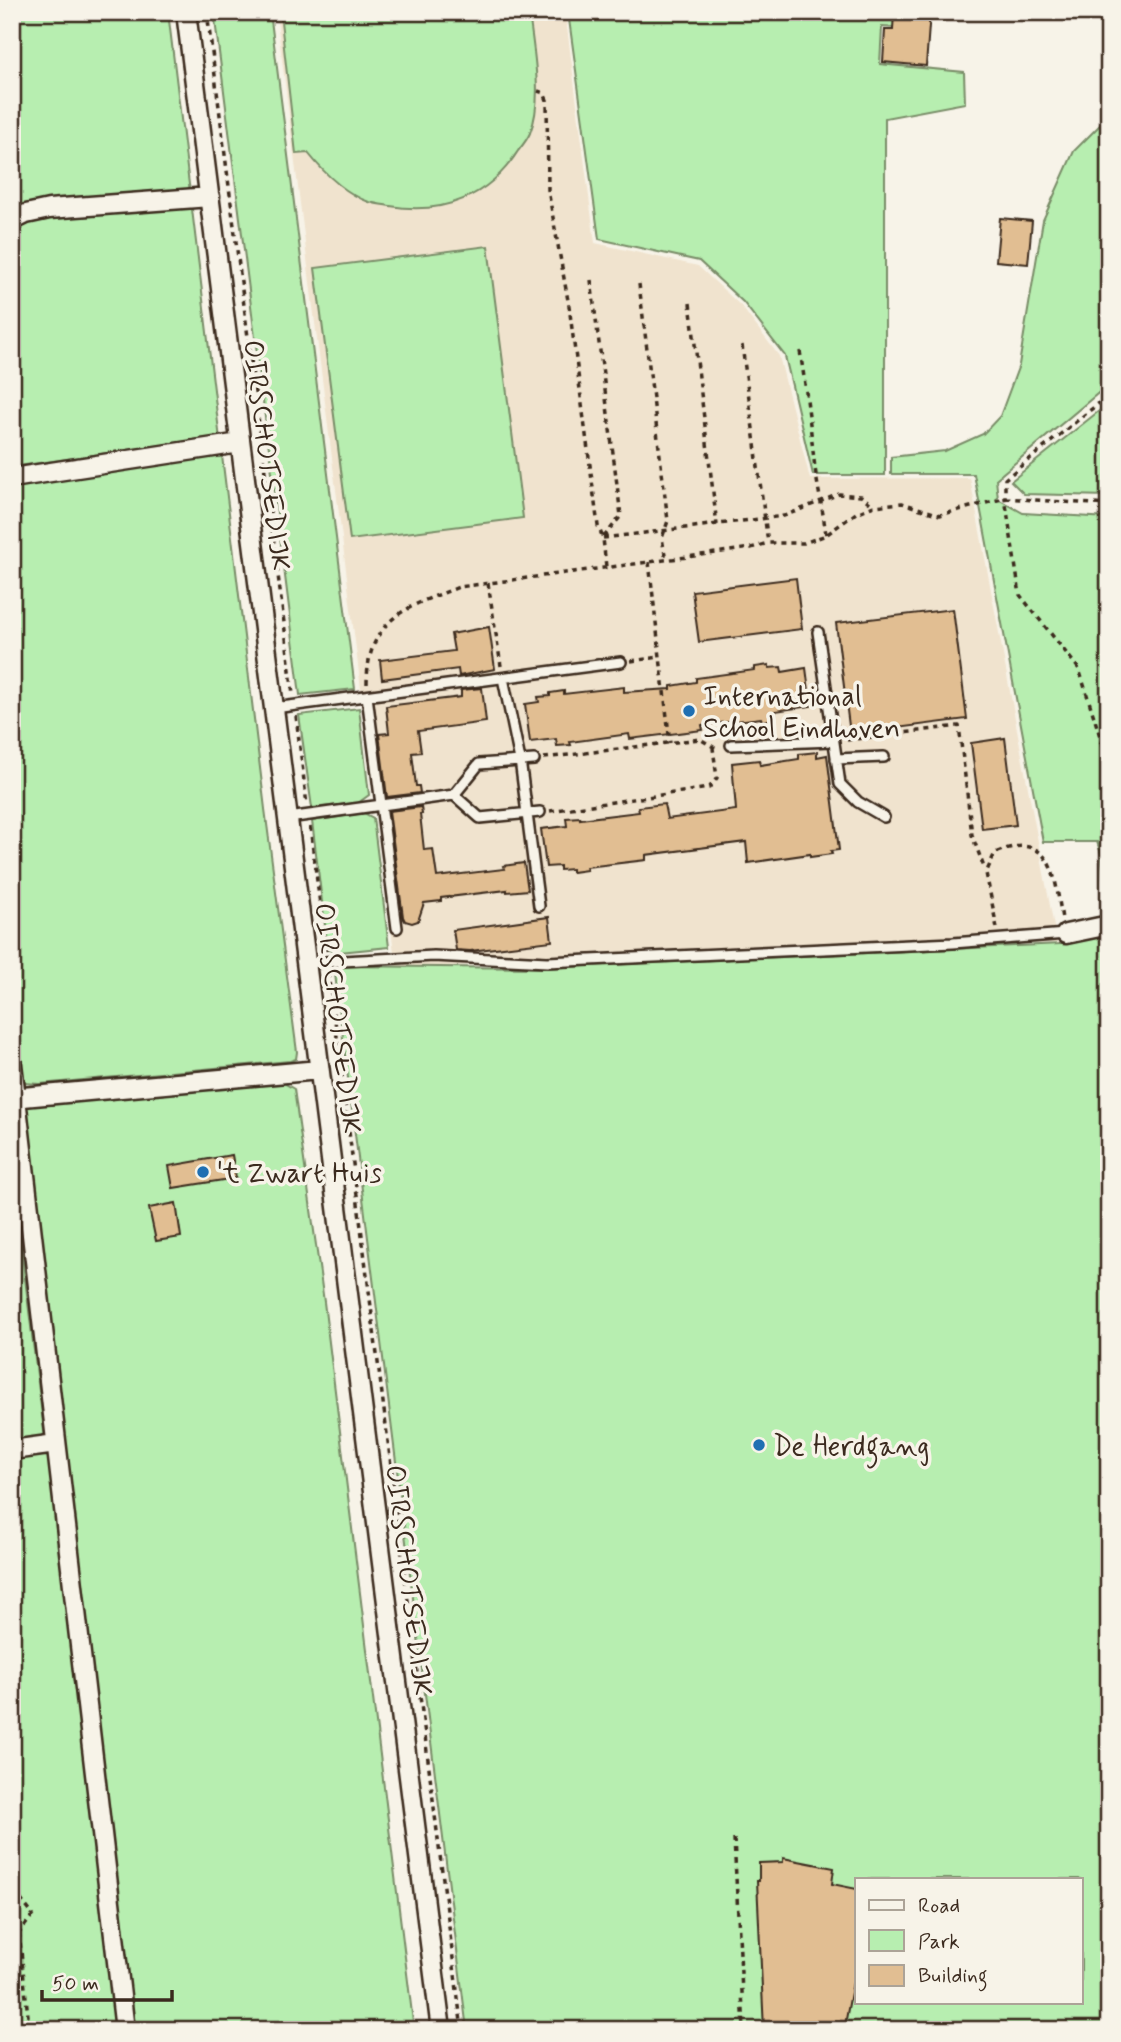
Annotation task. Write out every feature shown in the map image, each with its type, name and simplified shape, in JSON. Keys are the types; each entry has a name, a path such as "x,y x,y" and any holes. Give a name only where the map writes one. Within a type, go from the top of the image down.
{"street":[{"name":"OIRSCHOTSEDIJK","path":"186,12 441,2030"},
{"path":"12,220 49,209 210,197"},
{"path":"12,478 240,443"},
{"path":"1059,935 1109,925"},
{"path":"12,1064 125,2030"},
{"path":"14,1098 319,1070"},
{"path":"12,1450 56,1444"}],"lane":[{"path":"818,632 840,784 858,802 884,817"},
{"path":"274,708 621,662"},
{"path":"503,678 520,760 539,906"},
{"path":"367,696 397,928"},
{"path":"731,745 833,741"},
{"path":"836,759 884,757"},
{"path":"288,818 454,795 479,764 534,760"},
{"path":"454,795 480,818 540,812"},
{"path":"306,963 434,956 547,962 1059,935"}],"path":[{"path":"207,12 463,2030"},
{"path":"538,91 544,93 547,100 548,190 569,306 606,568"},
{"path":"591,281 621,516 603,538"},
{"path":"639,284 668,521 662,538 666,560"},
{"path":"690,303 717,525"},
{"path":"743,345 768,543"},
{"path":"800,351 826,535"},
{"path":"1109,395 1005,479 1005,498 1020,596 1079,669 1109,765"},
{"path":"603,538 784,516 839,494 861,496 874,506"},
{"path":"367,696 367,659 378,633 400,614 428,598 459,587 751,548 768,543 804,543 826,535 856,513 874,506 902,503 940,515 1005,498 1109,505"},
{"path":"649,562 670,743"},
{"path":"488,583 503,678"},
{"path":"621,662 660,657"},
{"path":"833,741 959,726 972,835 985,870"},
{"path":"534,760 700,739 713,748 731,745"},
{"path":"540,812 709,788 717,778 713,748"},
{"path":"1009,938 997,928 986,873 995,853 1013,845 1034,847 1047,858 1055,876 1062,920 1059,935"},
{"path":"734,1839 744,2030"},
{"path":"12,1895 18,1896 33,1915 19,1933 28,2015 19,2030"},
{"path":"12,1933 19,1933"}],"shaded area":[{"name":"International School Eindhoven","path":"276,12 565,12 595,243 698,266 741,306 779,356 810,479 970,478 1057,943 396,968"}],"green space":[{"path":"12,12 168,12 297,1052 296,1059 290,1061 40,1084 23,1083 12,995 12,487 218,455 217,437 12,467"},
{"path":"214,12 270,12 355,689 300,695"},
{"path":"280,12 529,12 537,89 529,136 493,180 463,199 446,205 410,208 377,204 360,198 335,182 308,153 296,154"},
{"path":"568,12 918,12 917,29 882,27 880,64 964,72 965,103 885,118 885,475 813,475 785,356 743,302 699,261 599,239"},
{"path":"1109,116 1109,384 996,479 998,499 1023,513 1109,518 1109,893 1105,893 1102,856 1097,842 1043,842 974,474 891,474 891,457 945,451 983,434 1000,416 1019,365 1043,220 1074,151"},
{"path":"488,246 523,518 350,540 315,268"},
{"path":"1109,403 1109,496 1024,494 1011,481"},
{"path":"359,708 369,795 358,803 312,808 299,715"},
{"path":"364,813 373,818 389,947 340,952 328,950 312,821"},
{"name":"De Herdgang","path":"1109,935 1109,2030 467,2030 334,966 542,968 1061,944"},
{"path":"282,1082 294,1089 324,1302 414,2030 134,2030 25,1107 34,1102"},
{"path":"12,1174 45,1439 12,1445"},
{"path":"51,1452 116,2030 12,2030 12,1456"}],"building":[{"path":"894,12 930,12 926,66 883,62 885,30 893,30"},
{"path":"1000,218 1032,221 1028,264 996,261"},
{"path":"796,578 802,629 699,642 692,591"},
{"path":"953,609 967,719 850,734 836,623"},
{"path":"489,627 495,669 459,676 458,669 382,679 380,660 454,651 451,634"},
{"path":"769,665 769,668 781,667 782,672 806,668 811,706 775,711 776,719 762,721 761,718 702,725 703,730 630,739 629,734 557,746 556,739 530,742 525,704 539,702 538,697 550,696 550,693 564,691 564,694 624,687 624,692 671,689 671,686 696,682 696,678 755,670 755,667"},
{"path":"482,688 486,722 418,731 421,752 412,753 416,786 419,786 420,793 387,797 379,734 389,733 386,706 461,697 461,690"},
{"path":"1005,738 1016,825 982,829 971,743"},
{"path":"817,752 817,757 827,755 839,850 831,851 832,854 810,857 810,854 748,863 746,842 646,855 646,860 586,867 587,870 572,872 572,869 560,870 560,866 546,867 541,829 567,826 566,818 580,819 639,812 638,807 664,804 667,819 736,810 732,763 759,760 760,765 799,759 799,754"},
{"path":"421,807 424,850 433,849 437,877 504,869 503,866 524,863 528,890 441,898 441,901 424,903 418,921 405,921 389,811"},
{"path":"549,917 552,941 470,951 456,950 453,930"},
{"name":"'t Zwart Huis","path":"232,1155 236,1178 173,1188 169,1166"},
{"path":"176,1203 181,1237 156,1241 149,1208"},
{"path":"783,1858 834,1868 832,1884 855,1889 855,1972 844,2030 764,2030 757,1881 759,1863 783,1862"}],"place":[{"name":"International School Eindhoven","path":"689,711"},
{"name":"'t Zwart Huis","path":"203,1172"},
{"name":"De Herdgang","path":"759,1445"}]}
